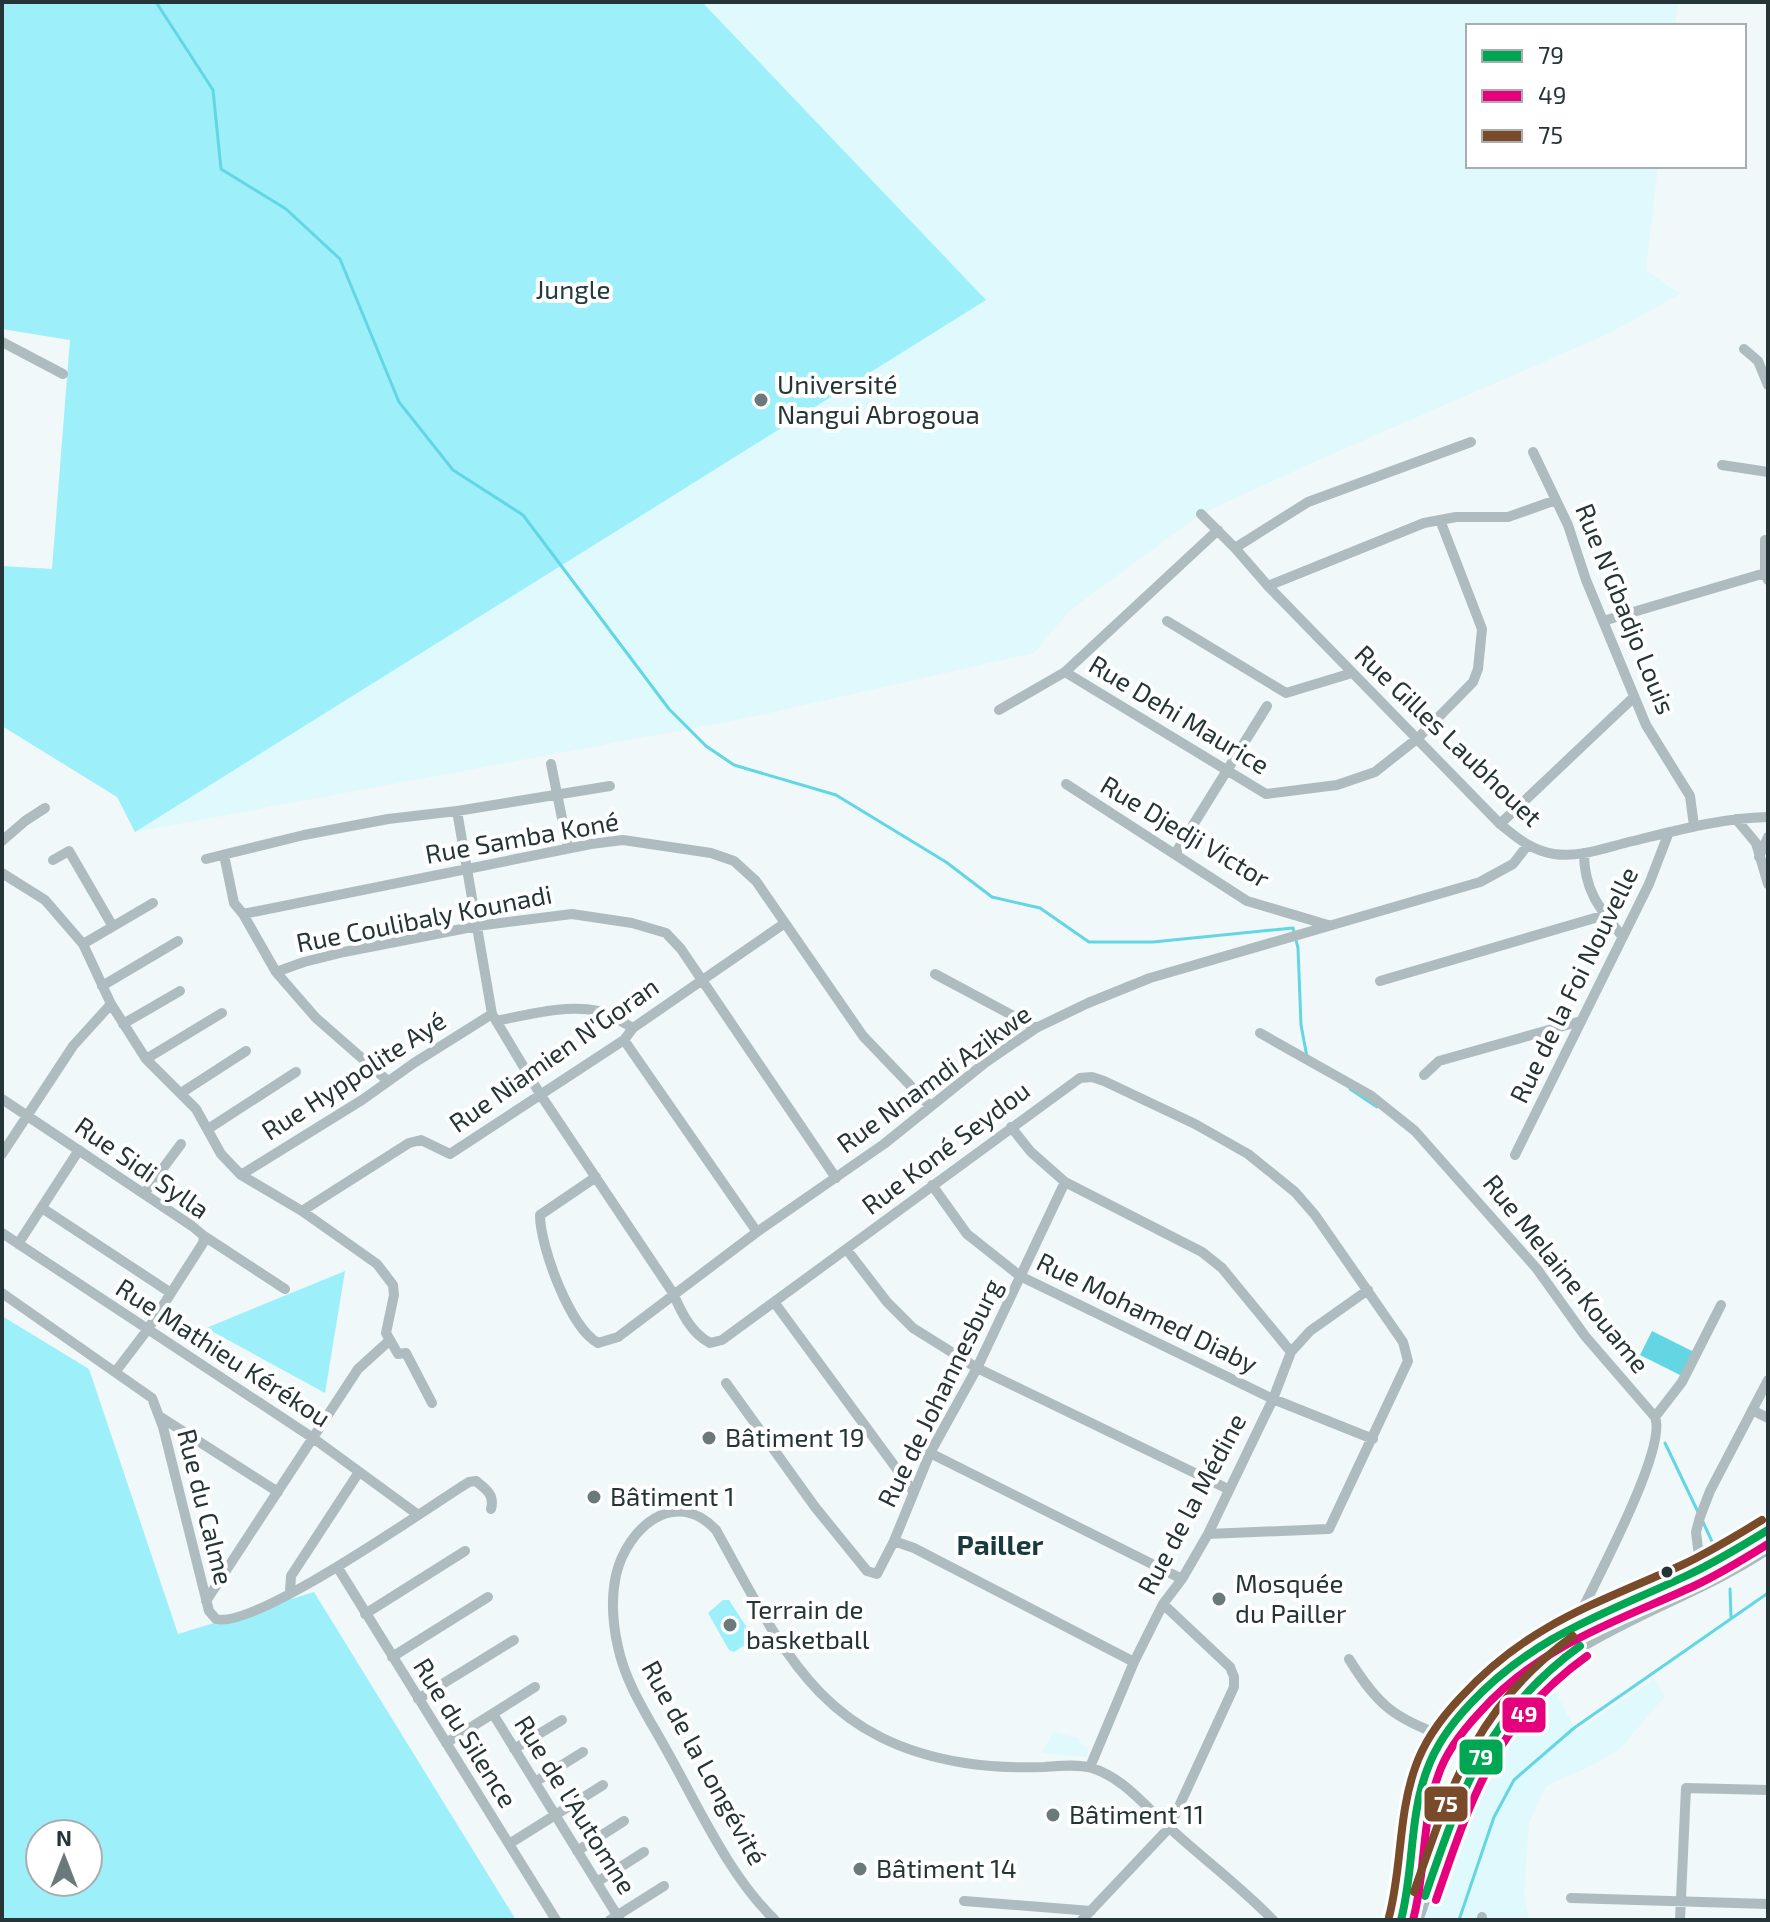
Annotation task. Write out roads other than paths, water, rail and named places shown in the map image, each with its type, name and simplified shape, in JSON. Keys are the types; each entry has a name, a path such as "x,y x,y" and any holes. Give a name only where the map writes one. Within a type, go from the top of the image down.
{"main road":[{"path":"1416,1920 1457,1804 1492,1735 1508,1713 1551,1667 1575,1648 1703,1577 1768,1530"},
{"path":"1401,1920 1410,1890 1414,1829 1421,1790 1435,1753 1468,1705 1493,1677 1543,1640 1576,1622 1703,1577 1731,1571 1768,1547"}],"street":[{"path":"2,342 63,374"},
{"path":"1744,349 1758,361 1768,385"},
{"path":"1235,548 1308,502 1471,442"},
{"name":"Rue N'Gbadjo Louis","path":"1533,452 1568,525 1586,580 1646,725 1690,796 1694,826"},
{"path":"1722,465 1768,472"},
{"path":"1268,586 1415,526 1456,517 1508,517 1556,500"},
{"name":"Rue Gilles Laubhouet","path":"1201,514 1500,824 1527,846 1555,854 1584,853 1694,826 1768,817"},
{"name":"Rue Dehi Maurice","path":"999,710 1065,672 1266,794 1337,785 1375,772 1418,738 1473,682 1478,669 1482,629 1440,520"},
{"path":"1065,672 1218,530"},
{"path":"1603,621 1766,577 1765,540"},
{"path":"1167,621 1286,693 1352,673"},
{"path":"1500,824 1634,697"},
{"path":"1175,854 1267,706"},
{"path":"551,764 568,848"},
{"name":"Rue Djedji Victor","path":"1066,784 1247,901 1330,925"},
{"path":"206,859 374,822 610,786"},
{"path":"2,841 45,808"},
{"name":"Rue Koné Seydou","path":"457,811 494,1018 540,1094 673,1293 682,1313 697,1334 710,1343 722,1340 1074,1081 1092,1077 1104,1081 1195,1124 1248,1154 1281,1180 1315,1215 1368,1290 1403,1342 1408,1361 1329,1529 1208,1534"},
{"path":"1736,819 1756,843 1768,884"},
{"name":"Rue de la Foi Nouvelle","path":"1515,1155 1649,884 1669,832"},
{"path":"1759,857 1768,837"},
{"name":"Rue Samba Koné","path":"243,914 467,867 623,840 711,853 734,861 756,881 863,1036 930,1106"},
{"name":"Rue Nnamdi Azikwe","path":"596,1177 540,1215 540,1227 565,1300 581,1329 598,1343 618,1337 757,1232 884,1144 986,1062 1036,1028 1150,978 1480,882 1513,864 1527,846"},
{"path":"53,860 69,851 112,925"},
{"path":"1584,853 1589,891 1622,936"},
{"path":"224,855 234,903 276,972 316,1018 388,1081"},
{"path":"2,873 45,900 83,944 111,1004 146,1059 196,1109 221,1154 241,1175 302,1211 377,1264 393,1285 394,1295 386,1333 398,1354 406,1353 432,1403"},
{"path":"83,944 153,903"},
{"name":"Rue Coulibaly Kounadi","path":"276,972 344,952 477,926 572,914 632,923 666,933 681,949 762,1065 836,1178"},
{"path":"1380,981 1605,915"},
{"name":"Rue Niamien N'Goran","path":"302,1211 409,1143 421,1140 450,1154 624,1040 633,1028 785,923"},
{"path":"102,986 178,941"},
{"path":"935,974 1036,1028"},
{"path":"123,1024 180,991"},
{"path":"2,1154 73,1046 111,1004"},
{"path":"494,1018 591,1010 633,1028"},
{"path":"146,1059 222,1013"},
{"name":"Rue Hyppolite Ayé","path":"241,1175 494,1018"},
{"path":"1424,1075 1439,1061 1581,1021"},
{"name":"Rue Melaine Kouame","path":"1260,1033 1370,1095 1415,1131 1537,1269 1585,1336 1655,1417"},
{"path":"624,1040 757,1232"},
{"path":"181,1093 246,1051"},
{"path":"208,1129 296,1072"},
{"name":"Rue Sidi Sylla","path":"2,1099 204,1236 203,1243 148,1329 116,1371"},
{"path":"1011,1127 1031,1152 1065,1182 1202,1252 1222,1268 1291,1352"},
{"path":"144,1194 181,1144"},
{"path":"18,1244 79,1150"},
{"name":"Rue de Johannesburg","path":"726,1383 815,1507 871,1574 880,1571 930,1453 977,1368 1065,1182"},
{"name":"Rue Mohamed Diaby","path":"932,1185 967,1234 1020,1276 1273,1399 1373,1439"},
{"path":"42,1208 171,1293"},
{"name":"Rue Mathieu Kérékou","path":"2,1233 313,1438 417,1514"},
{"path":"204,1236 285,1289"},
{"path":"847,1250 887,1302 913,1328 977,1368 1228,1489"},
{"name":"Rue de la Médine","path":"1090,1767 1134,1662 1163,1604 1182,1579 1208,1534 1273,1399 1291,1352 1310,1331 1368,1290"},
{"name":"Rue du Calme","path":"2,1293 152,1398 206,1601 212,1616 221,1621 230,1621 338,1568 417,1514 473,1481 491,1494 491,1509"},
{"path":"774,1302 913,1491"},
{"path":"1576,1622 1634,1499 1655,1446 1658,1425 1655,1417 1682,1382 1721,1305"},
{"path":"206,1601 358,1369 390,1340"},
{"path":"1703,1577 1696,1532 1700,1517 1710,1491 1768,1380"},
{"path":"1752,1410 1768,1418"},
{"path":"159,1416 278,1492"},
{"path":"930,1453 1182,1579"},
{"path":"290,1592 291,1576 359,1472"},
{"name":"Rue de la Longévité","path":"775,1920 746,1885 696,1803 644,1710 619,1651 613,1598 616,1574 624,1554 637,1536 663,1513 675,1510 693,1512 706,1519 716,1530 771,1631 829,1702 861,1727 917,1753 966,1764 1090,1767 1123,1785 1273,1920"},
{"path":"894,1541 914,1548 1134,1662"},
{"path":"365,1614 465,1551"},
{"name":"Rue du Silence","path":"338,1568 556,1920"},
{"path":"392,1657 488,1597"},
{"path":"1082,1920 1169,1828 1234,1687 1230,1667 1163,1604"},
{"path":"418,1699 514,1640"},
{"path":"1349,1659 1382,1705 1409,1723 1445,1737"},
{"path":"446,1743 535,1687"},
{"name":"Rue de l'Automne","path":"493,1714 616,1918"},
{"path":"514,1749 562,1720"},
{"path":"535,1782 583,1752"},
{"path":"509,1844 603,1785"},
{"path":"1680,1920 1686,1788 1768,1790"},
{"path":"577,1851 624,1821"},
{"path":"597,1882 644,1852"},
{"path":"616,1918 664,1886"},
{"path":"1571,1898 1768,1904"},
{"path":"964,1901 1091,1911"}],"waterway":[{"path":"156,2 213,90 221,169 286,209 340,259 399,402 453,470 523,515 669,709 706,746 734,765 836,795 946,862 992,897 1040,908 1089,942 1153,942 1293,928 1298,948 1301,1025 1307,1057"},
{"path":"1350,1089 1377,1107"},
{"path":"1665,1443 1698,1512"},
{"path":"1703,1522 1715,1548"},
{"path":"1730,1589 1731,1617"},
{"path":"1459,1920 1494,1817 1514,1780 1574,1728 1768,1593"}],"place":[{"name":"Université Nangui Abrogoua","path":"761,400"},
{"name":"Bâtiment 19","path":"709,1438"},
{"name":"Bâtiment 1","path":"594,1497"},
{"name":"Mosquée du Pailler","path":"1219,1599"},
{"name":"Terrain de basketball","path":"730,1625"},
{"name":"Bâtiment 11","path":"1053,1815"},
{"name":"Bâtiment 14","path":"860,1869"}],"district":[{"name":"Pailler","path":"1000,1545"}],"park label":[{"name":"Jungle","path":"573,290"}]}
